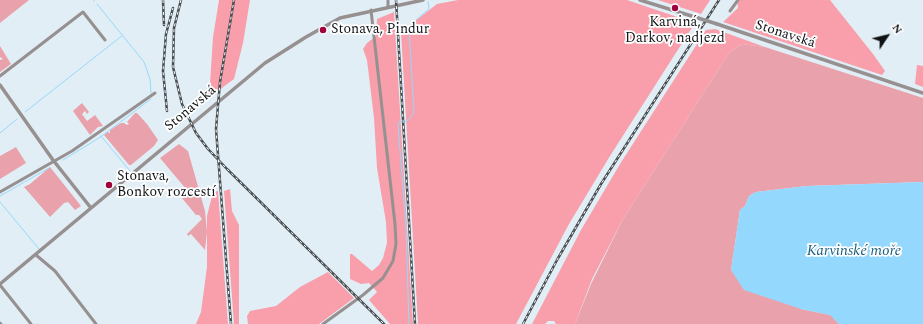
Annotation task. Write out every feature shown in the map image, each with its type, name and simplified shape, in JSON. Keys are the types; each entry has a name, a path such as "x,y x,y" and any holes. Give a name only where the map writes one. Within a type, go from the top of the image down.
{"street":[{"path":"388,0 388,7"},
{"name":"Stonavská","path":"0,285 265,63 332,22 371,10 423,0"},
{"name":"Stonavská","path":"640,0 717,24 923,93"},
{"path":"730,11 738,0"},
{"path":"323,324 363,295 383,278 393,261 396,244 371,10"},
{"path":"0,76 83,12 105,40"},
{"path":"0,85 53,160 91,208"},
{"path":"0,192 53,160 72,151 155,93"},
{"path":"36,255 55,271 96,324"},
{"path":"0,285 31,324"}],"shaded area":[{"path":"0,0 29,0 0,23"},
{"path":"219,0 250,0 243,43 234,79 199,105 210,84 213,37"},
{"path":"458,0 627,0 695,23 610,156 569,224 516,324 418,324 401,32 437,4"},
{"path":"658,0 710,0 701,14"},
{"path":"737,0 830,0 885,71 882,75 723,22 738,8"},
{"path":"394,12 413,324 390,324 369,300 377,292 369,283 361,284 350,279 350,254 352,254 372,271 379,265 383,258 387,243 386,222 377,168 374,118 367,60 363,49 367,43 376,36 377,19"},
{"path":"715,29 765,47 742,44 729,53 623,219 592,279 575,324 556,324 554,321 548,321 545,324 532,324 581,230 620,164 706,30"},
{"path":"742,44 765,47 923,98 923,182 807,186 756,192 749,196 745,206 740,210 731,270 801,309 831,315 839,324 575,324 591,284 623,219 729,53"},
{"path":"0,46 11,64 0,72 0,60 3,59 0,57"},
{"path":"917,65 923,66 923,87 915,84"},
{"path":"82,103 89,112 87,114 85,111 82,114 87,121 95,115 103,126 98,127 90,135 73,111"},
{"path":"135,113 137,113 147,124 158,140 154,146 131,165 129,165 104,135 107,132 110,133 110,130 121,123 127,125 129,124 127,122"},
{"path":"179,144 188,151 205,211 207,232 205,250 191,234 188,236 187,234 202,219 199,215 196,215 176,191 186,189 160,158"},
{"path":"16,147 26,163 0,179 0,156"},
{"path":"50,167 81,206 75,210 68,202 64,203 50,217 24,187 30,184"},
{"path":"230,189 232,211 239,225 239,324 234,324 224,191"},
{"path":"218,191 228,324 196,324 201,312 207,267 207,216 213,192"},
{"path":"328,272 354,298 319,324 248,324 247,316 250,311 276,306 300,287"}],"water":[{"name":"Karvinské moře","path":"923,182 923,324 839,324 830,315 801,309 744,290 731,270 740,210 745,206 749,196 756,192 807,186"}],"waterway":[{"path":"409,324 406,227 398,125 399,122 407,121 414,113 409,29 411,24 429,9 428,2"},
{"path":"97,4 144,62 150,79 151,93"},
{"path":"25,112 123,35"},
{"path":"63,160 99,138 151,99"},
{"path":"0,133 17,119"},
{"path":"101,136 130,171"},
{"path":"0,196 49,168"},
{"path":"0,202 39,249"}],"railway":[{"path":"163,0 164,25"},
{"path":"181,0 174,28 173,67 182,104 196,133 208,149 227,169 384,324"},
{"path":"231,324 216,129 220,82 234,0"},
{"path":"396,0 415,324"},
{"path":"523,324 557,260 601,184 719,0"},
{"path":"167,111 163,71 166,34 173,8"}],"place":[{"name":"Karviná, Darkov, nadjezd","path":"675,8"},
{"name":"Stonava, Pindur","path":"323,30"},
{"name":"Stonava, Bonkov rozcestí","path":"109,185"}]}
